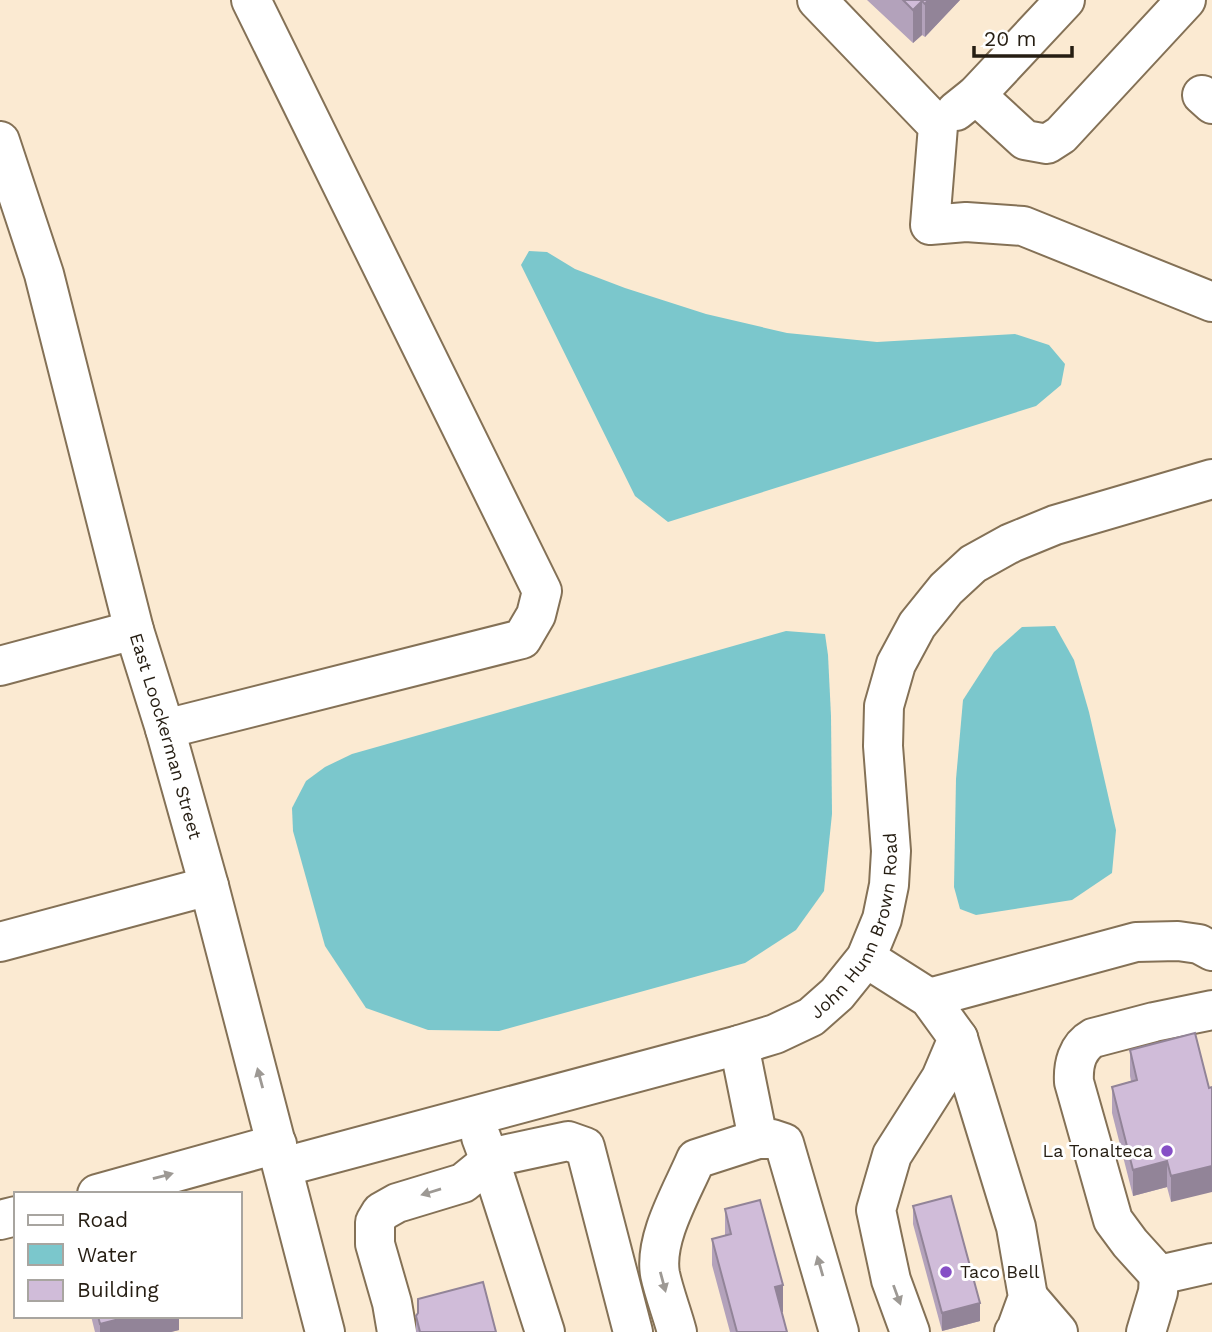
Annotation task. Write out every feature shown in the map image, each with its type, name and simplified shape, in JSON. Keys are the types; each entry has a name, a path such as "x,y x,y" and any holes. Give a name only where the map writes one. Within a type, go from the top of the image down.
{"street":[{"path":"165,729 522,639 536,615 542,592 251,0"},
{"path":"817,0 938,126"},
{"path":"1065,0 976,95 938,126 930,225 966,222 1023,226 1212,302"},
{"path":"976,95 1025,140 1047,144 1061,135 1186,0"},
{"name":"East Loockerman Street","path":"0,141 44,274 134,630 209,887 325,1332"},
{"name":"John Hunn Brown Road","path":"107,1192 472,1116 739,1045 775,1034 811,1017 837,993 866,958 882,919 889,885 891,851 883,746 884,706 896,664 917,625 946,589 973,564 1011,543 1055,524 1212,479"},
{"path":"0,666 134,630"},
{"path":"0,942 209,887"},
{"path":"929,998 1136,942 1178,941 1199,944 1212,951"},
{"path":"866,958 929,998 958,1038 1016,1227 1028,1297 1014,1332"},
{"path":"1146,1332 1158,1292 1159,1275 1113,1220 1074,1082 1073,1070 1081,1048 1093,1038 1212,1010"},
{"path":"910,1332 891,1280 876,1210 892,1155 941,1078 958,1038"},
{"path":"739,1045 839,1332"},
{"path":"472,1116 491,1161 545,1332"},
{"path":"397,1332 392,1303 375,1244 375,1222 381,1212 397,1203 463,1183 503,1155 568,1141 585,1147 633,1332"},
{"path":"677,1332 660,1273 659,1254 664,1232 696,1159 771,1141"},
{"path":"1159,1275 1212,1263"},
{"path":"1028,1297 1058,1332"}],"water":[{"path":"529,251 547,252 575,269 706,314 787,333 877,342 1015,334 1049,345 1065,364 1061,385 1036,406 668,522 635,496 521,265"},
{"path":"1055,626 1074,660 1089,712 1116,830 1112,873 1072,900 976,915 960,909 954,887 956,779 963,700 994,652 1022,627"},
{"path":"786,631 825,634 831,716 832,814 824,891 796,930 745,963 499,1031 428,1030 366,1008 325,946 293,831 292,808 306,781 325,767 352,754"}],"building":[{"path":"903,0 928,0 925,4 922,1 913,10"},
{"name":"La Tonalteca","path":"1195,1033 1209,1088 1212,1087 1212,1166 1171,1176 1167,1161 1133,1170 1112,1087 1137,1080 1130,1050"},
{"name":"Taco Bell","path":"951,1196 980,1303 942,1313 913,1206"},
{"path":"760,1200 783,1285 775,1287 787,1332 737,1332 712,1239 731,1234 725,1209"},
{"path":"483,1282 496,1332 420,1332 416,1316 418,1299"},
{"path":"98,1318 123,1318 100,1324"}],"place":[{"name":"La Tonalteca","path":"1167,1151"},
{"name":"Taco Bell","path":"946,1272"}]}
